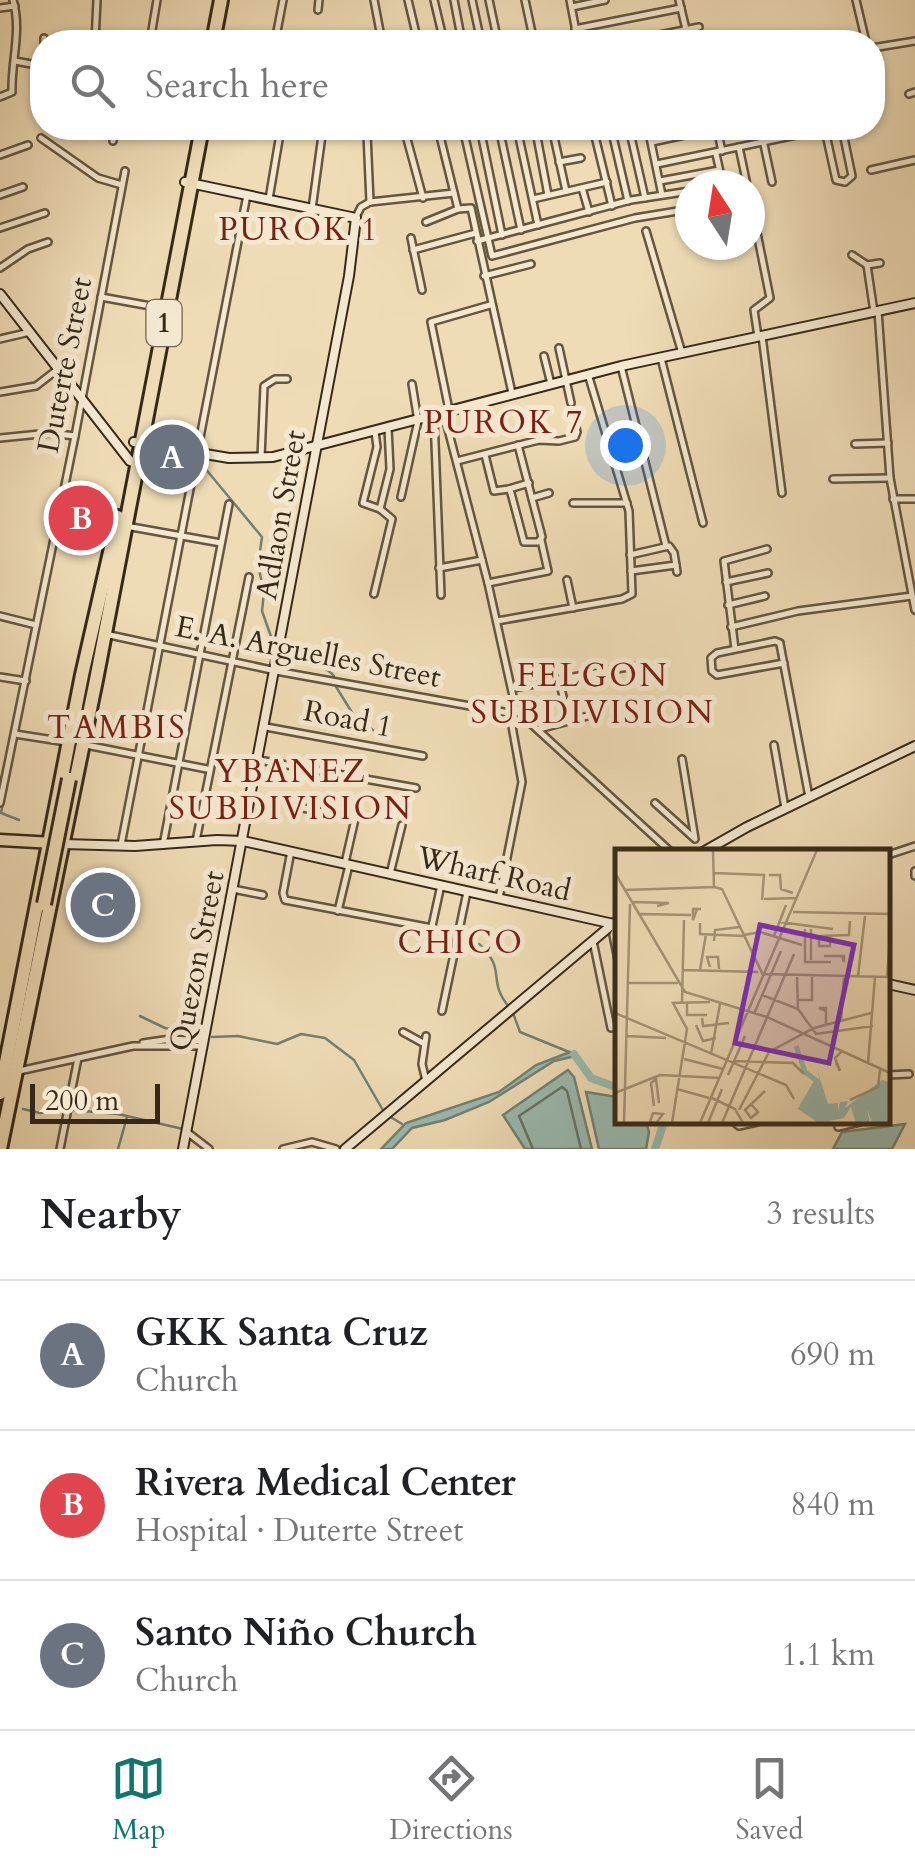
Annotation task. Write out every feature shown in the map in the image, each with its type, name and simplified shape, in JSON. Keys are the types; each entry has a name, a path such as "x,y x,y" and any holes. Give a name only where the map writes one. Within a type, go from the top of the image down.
{"highway":[{"path":"218,30 224,0"},
{"name":"1","path":"0,1149 12,1029 56,844 197,140"},
{"name":"1","path":"12,1029 24,1002 98,635"},
{"name":"1","path":"0,1093 10,1070"}],"main road":[{"path":"0,840 56,844"}],"street":[{"path":"96,30 97,0"},
{"path":"152,30 157,0"},
{"path":"277,30 283,0"},
{"path":"318,10 319,0"},
{"path":"374,0 380,30"},
{"path":"408,0 415,30"},
{"path":"434,0 441,30"},
{"path":"454,0 460,30"},
{"path":"472,0 478,30"},
{"path":"489,0 495,30"},
{"path":"525,0 531,30"},
{"path":"605,0 571,4 575,30 680,4 686,30 699,28"},
{"path":"856,0 863,30"},
{"path":"0,8 14,3 18,20 12,92 0,96"},
{"path":"885,46 915,41"},
{"path":"15,60 30,63"},
{"path":"45,140 98,178 122,185"},
{"path":"269,200 279,140"},
{"path":"312,209 322,140"},
{"path":"367,140 370,202"},
{"path":"407,140 423,198"},
{"path":"441,140 458,209"},
{"path":"467,140 494,256 635,218 675,211"},
{"path":"482,140 502,235"},
{"path":"502,140 521,230"},
{"path":"519,140 538,225"},
{"path":"537,140 548,195"},
{"path":"554,140 566,191"},
{"path":"597,140 612,206"},
{"path":"615,140 635,218"},
{"path":"632,140 645,198"},
{"path":"661,140 652,142 662,195"},
{"path":"718,140 720,170"},
{"path":"656,164 763,140 772,182"},
{"path":"829,140 835,177 842,182 852,178 844,140"},
{"path":"0,155 28,145"},
{"path":"738,147 743,170"},
{"path":"559,162 582,158"},
{"path":"871,170 915,160"},
{"name":"Duterte Street","path":"0,803 125,170"},
{"path":"660,181 675,178"},
{"path":"532,198 607,182"},
{"path":"188,183 356,218 361,206 370,202 454,193"},
{"path":"0,194 23,187"},
{"path":"582,188 588,212"},
{"path":"413,250 477,237 488,239 629,201 675,193"},
{"path":"120,846 247,196"},
{"path":"426,222 471,208 512,394"},
{"path":"0,228 45,212"},
{"name":"Adlaon Street","path":"242,841 349,276 356,218"},
{"path":"646,232 682,354"},
{"path":"410,238 422,290"},
{"path":"0,268 28,249 48,242"},
{"path":"852,255 867,265 880,263"},
{"path":"762,260 770,298 754,310 782,493"},
{"path":"484,276 531,264"},
{"path":"867,265 876,312 890,478 912,578 915,610"},
{"path":"0,294 133,462"},
{"path":"101,297 164,308"},
{"path":"137,443 196,454 262,458 443,415 621,366 915,303"},
{"path":"490,305 430,322 443,415 512,688 522,787 498,898"},
{"path":"0,311 12,309"},
{"path":"0,339 30,332"},
{"path":"559,348 571,403"},
{"path":"544,356 551,384"},
{"path":"661,358 703,523"},
{"path":"621,366 666,546"},
{"path":"0,392 36,386 58,369"},
{"path":"497,621 628,597 634,588 627,503 588,374"},
{"path":"262,458 264,386 274,379 287,379"},
{"path":"401,497 418,421 412,384"},
{"path":"440,595 443,415"},
{"path":"457,461 518,445 575,437 573,415"},
{"path":"380,509 390,469 388,428"},
{"path":"374,594 392,519 363,503 378,447 375,432"},
{"path":"0,438 75,436"},
{"path":"855,444 888,443"},
{"path":"488,583 548,570 518,445"},
{"path":"485,455 494,490 529,483"},
{"path":"833,479 890,478"},
{"path":"509,489 524,542 542,540"},
{"path":"532,498 550,493"},
{"path":"893,499 915,498"},
{"path":"573,503 627,503"},
{"path":"163,846 228,504"},
{"path":"120,525 221,543"},
{"path":"630,555 666,546 673,549 676,568 632,571"},
{"path":"735,649 725,560 767,550"},
{"path":"439,568 482,560"},
{"path":"726,582 768,573"},
{"path":"196,841 249,576"},
{"path":"567,580 573,608"},
{"path":"728,605 765,596"},
{"path":"731,627 798,612 912,596"},
{"path":"0,616 37,625"},
{"name":"E. A. Arguelles Street","path":"98,635 512,712"},
{"path":"784,664 714,674 713,655 777,641 784,664 808,797"},
{"path":"512,688 633,666"},
{"path":"0,678 26,681"},
{"path":"559,680 568,721"},
{"path":"512,712 539,729 668,849"},
{"path":"539,729 595,714"},
{"name":"Road 1","path":"266,726 423,756"},
{"path":"15,734 208,770"},
{"path":"774,744 784,808"},
{"path":"708,849 915,746"},
{"path":"682,759 695,839"},
{"path":"258,760 416,788"},
{"path":"655,803 702,849"},
{"path":"294,806 355,819 338,911"},
{"path":"390,874 402,825"},
{"name":"Wharf Road","path":"56,844 163,846 242,841 615,924"},
{"name":"Quezon Street","path":"183,1149 242,841"},
{"path":"890,854 915,846"},
{"path":"291,852 283,893 286,900 432,928"},
{"path":"429,940 441,885"},
{"path":"234,889 263,895"},
{"path":"442,1012 467,891"},
{"path":"345,1149 615,925"},
{"path":"594,941 611,1028"},
{"path":"890,984 915,990"},
{"path":"403,1032 424,1040 422,1070 426,1082"},
{"path":"143,1043 171,1038 204,1043"},
{"path":"10,1070 133,1046 204,1043"},
{"path":"60,1149 78,1058"},
{"path":"890,1075 909,1074"},
{"path":"838,1127 851,1124"},
{"path":"186,1132 209,1149"},
{"path":"282,1149 321,1143 336,1149"}],"water":[{"path":"570,1052 576,1056 554,1061 489,1102 412,1128 392,1149 381,1149 406,1123 499,1092 536,1065"},
{"path":"568,1070 574,1077 592,1149 525,1149 503,1115"},
{"path":"586,1092 615,1097 615,1124 647,1124 649,1132 646,1149 599,1149"},
{"path":"905,1124 892,1149 833,1149 842,1132"}],"waterway":[{"path":"202,458 204,467 262,537 258,565 264,592 262,611 274,645"},
{"path":"284,653 324,668 334,676"},
{"path":"335,685 356,719 373,730"},
{"path":"7,783 1,813 19,820"},
{"path":"479,944 493,961 499,989 509,1007"},
{"path":"513,1013 520,1032 574,1054"},
{"path":"140,1016 165,1028 200,1035"},
{"path":"212,1037 238,1036 277,1044 301,1034 325,1038 354,1060 384,1112"},
{"path":"574,1054 591,1078 615,1087"},
{"path":"23,1109 40,1113 63,1109"},
{"path":"72,1110 118,1114 183,1129"},
{"path":"389,1116 402,1124"},
{"path":"118,1149 127,1117"},
{"path":"655,1149 663,1124"}],"place":[{"name":"GKK Santa Cruz","path":"172,457"},
{"name":"Rivera Medical Center","path":"81,518"},
{"name":"Santo Niño Church","path":"103,905"}],"district":[{"name":"PUROK 1","path":"299,230"},
{"name":"PUROK 7","path":"504,423"},
{"name":"FELGON SUBDIVISION","path":"593,694"},
{"name":"TAMBIS","path":"117,728"},
{"name":"YBANEZ SUBDIVISION","path":"291,790"},
{"name":"CHICO","path":"461,943"}]}
